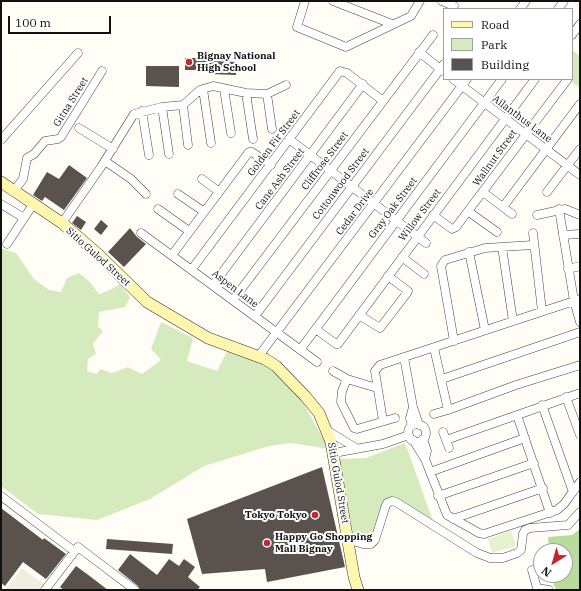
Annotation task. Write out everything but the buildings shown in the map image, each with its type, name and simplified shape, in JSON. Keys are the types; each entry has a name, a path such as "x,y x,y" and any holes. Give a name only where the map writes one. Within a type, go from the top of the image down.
{"main road":[{"name":"Sitio Gulod Street","path":"1,182 13,192 62,224 99,255 147,302 208,338 258,357 276,366 305,396 319,413 328,431 334,454 347,539 358,590"}],"street":[{"path":"305,1 296,23 297,27 342,47 348,46 411,16 420,1"},
{"path":"333,1 392,24"},
{"path":"442,1 454,6"},
{"path":"573,34 580,24"},
{"name":"Cliffrose Street","path":"233,300 433,35"},
{"path":"419,52 443,68"},
{"path":"1,140 78,53"},
{"name":"Cottonwood Street","path":"254,316 443,68"},
{"name":"Gitna Street","path":"13,192 23,179 29,156 34,154 45,141 58,140 61,137 102,71"},
{"name":"Golden Fir Street","path":"192,270 340,71 347,73 363,84 383,101"},
{"name":"Ailanthus Lane","path":"454,80 580,175"},
{"name":"Cedar Drive","path":"258,357 466,80"},
{"name":"Gray Oak Street","path":"300,350 317,330 396,220 501,80"},
{"name":"Willow Street","path":"317,330 338,344 534,80"},
{"name":"Wallnut Street","path":"433,215 455,229 567,80"},
{"name":"Cane Ash Street","path":"212,285 363,84"},
{"path":"62,224 105,161 134,114 162,107 183,105 203,89 213,86 246,94 267,94 286,85"},
{"path":"203,89 211,143"},
{"path":"224,89 231,133"},
{"path":"246,94 253,139"},
{"path":"267,94 272,129"},
{"path":"503,207 580,104"},
{"path":"183,105 188,145"},
{"path":"162,107 169,154"},
{"path":"142,112 149,155"},
{"path":"79,128 112,149"},
{"path":"290,140 426,243"},
{"path":"547,192 580,149"},
{"path":"172,255 188,231 249,152 252,152 271,165"},
{"path":"105,161 131,179 146,194"},
{"path":"202,179 218,191"},
{"path":"483,192 512,214"},
{"path":"178,194 203,211"},
{"path":"1,204 24,218"},
{"path":"7,244 30,209"},
{"path":"158,209 188,231"},
{"path":"537,215 565,209 580,215"},
{"path":"559,210 568,268 577,300 580,322"},
{"path":"468,212 497,232"},
{"name":"Aspen Lane","path":"141,233 317,362"},
{"path":"533,233 533,245 542,312"},
{"path":"563,235 580,234"},
{"path":"454,342 441,266 445,260 485,248 533,245"},
{"path":"502,247 512,321"},
{"path":"469,252 485,330"},
{"path":"402,257 424,274"},
{"path":"568,268 580,266"},
{"path":"360,315 380,328 407,293 408,291 388,276"},
{"path":"383,421 375,371 377,368 404,357 454,342 485,330 577,300"},
{"path":"442,379 580,332"},
{"path":"434,348 448,410"},
{"path":"404,357 416,425"},
{"path":"434,414 516,385 580,365"},
{"path":"333,371 347,378 377,388"},
{"path":"347,378 341,401 352,425 357,429 395,418"},
{"path":"446,440 542,405 580,393"},
{"path":"566,397 580,435"},
{"path":"542,405 573,492"},
{"path":"517,415 550,512"},
{"path":"416,425 409,431 411,438 425,459 446,515 479,533 484,534 550,512 564,504 580,482"},
{"path":"416,425 424,427 426,432 423,439 427,452 425,459"},
{"path":"328,431 356,448"},
{"path":"442,432 449,448"},
{"path":"334,454 350,452 356,448 411,438 418,441 423,439"},
{"path":"430,472 525,438"},
{"path":"438,496 534,463"},
{"path":"453,519 543,488"},
{"path":"1,496 74,551"},
{"path":"347,539 363,544 371,544 375,540 384,508 387,503 392,501 396,502 477,553 490,558 503,558 521,550 525,530 530,528 568,525 580,512"},
{"path":"45,590 78,547 134,590"},
{"path":"532,570 537,588 549,590"}],"green space":[{"path":"573,51 580,56 580,88 569,80 573,80"},
{"path":"1,248 16,253 34,279 49,290 61,292 67,278 79,273 90,282 99,294 120,284 130,297 125,307 99,312 98,326 103,331 93,344 96,354 88,359 87,371 97,374 100,369 112,373 128,367 142,374 161,360 151,349 161,322 193,338 187,361 217,371 227,351 273,367 301,399 329,449 291,443 269,446 204,466 150,499 97,520 38,514 1,486"},
{"path":"405,443 433,521 386,500 371,541 354,539 340,459 366,458"},
{"path":"580,529 580,590 557,590 554,583 573,583 573,543 548,543 548,537 572,535"},
{"path":"511,531 516,546 492,553 488,539"}],"shaded area":[{"path":"22,568 44,584 40,590 5,590"}],"place":[{"name":"Bignay National High School","path":"189,62"},
{"name":"Tokyo Tokyo","path":"315,515"},
{"name":"Happy Go Shopping Mall Bignay","path":"267,543"}]}
